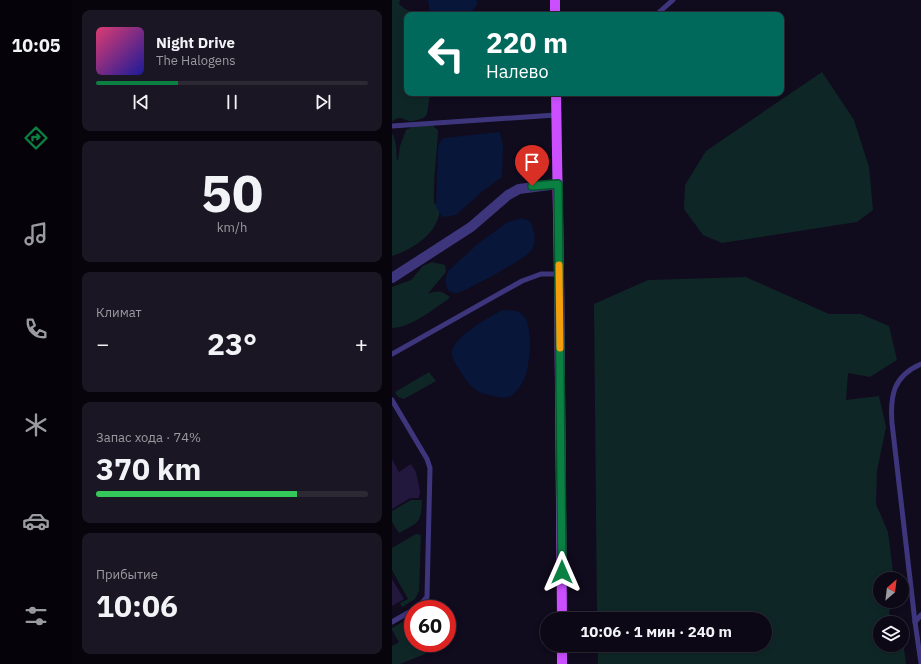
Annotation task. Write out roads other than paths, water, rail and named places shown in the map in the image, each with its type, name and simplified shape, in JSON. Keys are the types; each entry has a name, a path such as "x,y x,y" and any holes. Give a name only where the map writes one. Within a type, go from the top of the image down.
{"main road":[{"path":"555,0 555,12"},
{"path":"556,96 562,612"},
{"path":"562,652 562,664"}],"street":[{"path":"392,278 471,227 508,195 518,189 558,184"}],"lane":[{"path":"659,12 673,0"},
{"path":"392,126 556,116"},
{"path":"392,354 522,280 541,274 559,274"},
{"path":"921,364 910,368 896,384 891,402 892,423 921,663"},
{"path":"392,400 427,459 430,468 427,597 424,600"},
{"path":"392,622 404,615"},
{"path":"915,622 921,616"}],"water":[{"path":"428,0 477,0 477,5 471,12 430,12"},
{"path":"500,132 503,146 502,177 484,190 456,215 442,217 436,207 438,146 443,138"},
{"path":"521,218 530,221 535,237 534,246 529,253 470,288 456,293 448,290 445,282 448,271 480,242 508,222"},
{"path":"503,310 516,311 523,315 529,328 530,337 528,366 524,380 514,393 504,398 480,393 464,377 452,355 454,346 465,334 481,322"}]}
